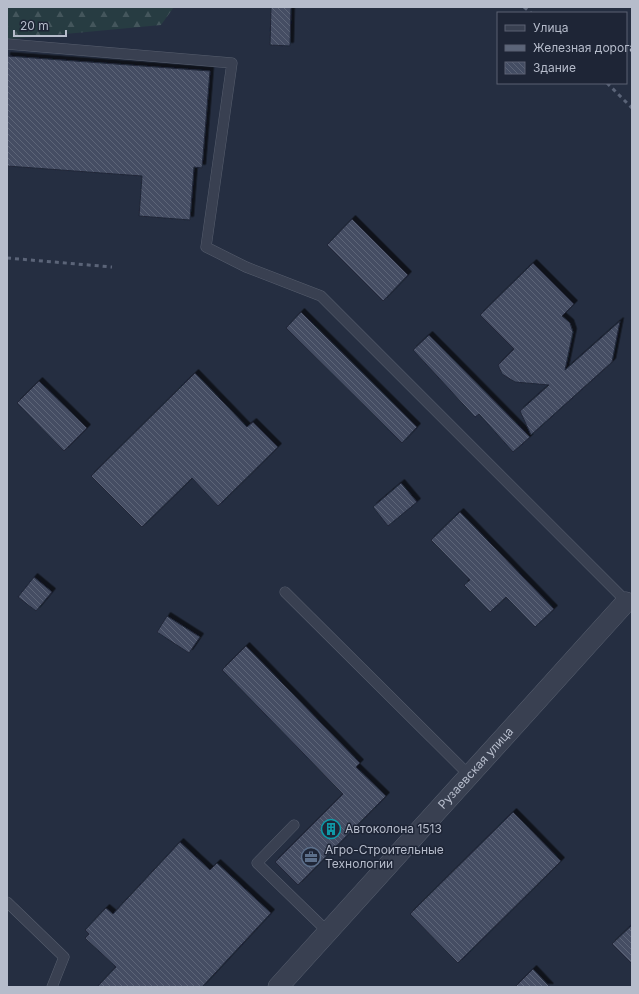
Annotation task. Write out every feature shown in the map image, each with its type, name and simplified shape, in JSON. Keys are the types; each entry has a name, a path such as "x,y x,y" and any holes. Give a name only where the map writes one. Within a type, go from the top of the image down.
{"street":[{"name":"Рузаевская улица","path":"278,987 469,775 630,601"}],"lane":[{"path":"7,44 232,63 206,247 246,267 321,296 630,601"},
{"path":"285,592 469,775"},
{"path":"294,825 257,863 327,931"},
{"path":"7,902 64,957 52,987"}],"green space":[{"path":"7,7 174,7 161,25 7,39"}],"building":[{"path":"271,7 291,7 290,46 270,45"},
{"path":"7,56 210,71 202,168 194,167 190,220 139,216 142,176 7,166"},
{"path":"352,219 408,275 383,301 327,245"},
{"path":"533,263 574,304 562,316 570,323 573,332 565,370 620,321 612,362 531,435 520,411 549,385 515,382 502,374 498,365 514,349 480,315"},
{"path":"301,312 417,427 402,443 286,328"},
{"path":"429,335 530,437 513,452 479,414 475,417 413,350"},
{"path":"195,373 247,427 253,422 278,447 218,506 192,478 142,527 91,476"},
{"path":"39,381 87,428 64,451 17,403"},
{"path":"401,483 417,502 388,526 373,507"},
{"path":"460,512 554,609 535,627 506,597 490,612 464,585 470,580 431,540"},
{"path":"34,577 52,592 36,611 18,597"},
{"path":"167,616 200,637 189,653 157,632"},
{"path":"246,646 360,763 356,767 386,796 298,885 275,862 343,794 222,670"},
{"path":"513,812 561,861 458,963 410,914"},
{"path":"180,842 210,870 217,863 271,913 202,987 97,987 116,967 85,938 89,934 85,930 106,908 113,914"},
{"path":"632,925 632,964 612,944"},
{"path":"533,969 550,987 515,987"}],"railway":[{"path":"524,7 530,12"},
{"path":"608,84 632,108"},
{"path":"7,258 112,267"}],"place":[{"name":"Автоколона 1513","path":"331,829"},
{"name":"Агро-Строительные Технологии","path":"311,857"}]}
